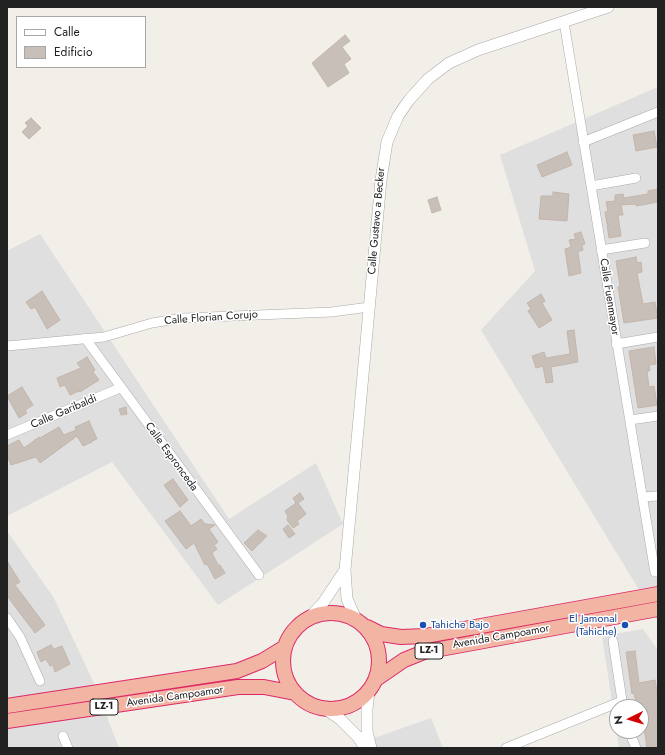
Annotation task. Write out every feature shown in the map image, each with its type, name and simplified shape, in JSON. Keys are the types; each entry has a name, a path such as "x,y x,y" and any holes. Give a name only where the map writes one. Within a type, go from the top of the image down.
{"highway":[{"name":"Avenida Campoamor","path":"360,622 381,634 400,637 425,636 658,594"},
{"name":"Avenida Campoamor","path":"372,686 404,660 424,652 658,609"},
{"name":"LZ-1","path":"360,622 340,613 324,613 309,618 294,630 285,647 284,668 287,679 295,693 309,704 325,709 341,708 356,702 372,686"},
{"path":"360,622 376,642 380,661 372,686"},
{"name":"Avenida Campoamor","path":"7,706 231,672 262,661 285,647"},
{"name":"Avenida Campoamor","path":"7,721 238,687 264,687 295,693"}],"street":[{"name":"Calle Gustavo a Becker","path":"360,622 347,599 345,570 383,160 387,142 403,108 428,79 449,63 478,50 608,7"},
{"name":"Calle Fuenmayor","path":"564,22 616,344 642,497 657,572"},
{"path":"583,142 658,112"},
{"path":"591,186 636,178"},
{"path":"601,250 645,243"},
{"name":"Calle Florian Corujo","path":"7,346 104,337 152,323 183,318 332,312 369,306"},
{"path":"616,344 658,337"},
{"name":"Calle Espronceda","path":"85,338 120,388 259,575"},
{"name":"Calle Garibaldi","path":"7,435 120,388"},
{"path":"630,420 658,416"},
{"path":"642,497 658,496"},
{"name":"Calle Gustavo a Becker","path":"309,618 323,603 345,570"},
{"path":"7,618 20,637 40,681"},
{"path":"613,641 622,699"},
{"path":"371,748 367,732 372,686"},
{"path":"325,709 340,719 358,737 365,748"},
{"path":"506,748 609,709"},
{"path":"63,736 68,748"}],"shaded area":[{"path":"658,87 658,621 481,330 535,271 500,155"},
{"path":"40,234 229,519 316,463 343,524 218,605 112,462 7,516 7,251"},
{"path":"7,531 54,598 93,681 119,748 7,748"},
{"path":"643,629 658,650 658,748 619,748 618,739 649,739 649,699 612,699 602,636"},
{"path":"431,718 443,748 358,748 357,744"}],"building":[{"path":"345,35 350,41 342,47 351,59 344,64 349,73 328,87 312,63"},
{"path":"31,118 41,128 29,139 22,132 28,126 25,123"},
{"path":"654,131 657,147 636,151 633,135"},
{"path":"567,152 572,165 542,177 537,165"},
{"path":"658,189 658,202 636,206 636,204 621,205 623,215 618,215 621,236 609,238 607,225 610,224 607,224 605,212 608,211 606,202 615,201 615,195 623,194 624,198 648,194 648,191"},
{"path":"553,192 569,194 567,221 539,219 541,196 553,196"},
{"path":"437,197 441,210 432,213 428,200"},
{"path":"581,232 585,244 582,245 583,250 578,252 581,273 569,276 565,249 571,247 569,240 576,239 574,234"},
{"path":"636,257 637,263 641,262 642,272 637,273 643,304 655,302 658,318 624,323 618,287 620,286 616,261"},
{"path":"42,291 60,320 47,329 35,307 31,309 26,302"},
{"path":"541,294 545,301 542,303 552,320 539,328 528,311 531,309 527,303"},
{"path":"574,330 578,362 551,367 553,382 546,383 543,366 536,368 532,356 544,352 546,358 570,354 567,331"},
{"path":"654,347 656,364 649,365 650,371 647,371 649,387 654,386 657,405 638,408 629,351"},
{"path":"87,357 95,370 93,372 99,380 80,392 79,391 70,395 64,385 60,387 57,378 81,368 77,363"},
{"path":"22,387 33,405 25,410 27,413 19,418 7,396"},
{"path":"126,407 127,414 121,415 119,409"},
{"path":"89,421 97,439 92,442 83,446 77,436 40,463 36,457 11,465 7,455 7,446 19,440 24,448 39,437 40,438 59,427 64,435 76,430 75,427"},
{"path":"173,479 188,500 180,507 164,485"},
{"path":"300,493 304,499 298,503 306,514 297,521 299,524 293,528 287,520 288,516 285,511 296,503 293,498"},
{"path":"180,511 191,526 201,519 205,524 215,525 209,529 218,542 214,545 217,549 212,553 218,565 220,565 225,573 215,579 207,564 205,565 194,543 186,549 165,521"},
{"path":"288,525 295,534 289,538 283,529"},
{"path":"258,530 267,536 252,551 244,543"},
{"path":"7,561 20,582 15,585 45,625 35,633 7,596"},
{"path":"51,645 54,649 62,646 70,664 55,672 53,665 50,666 46,659 41,662 37,652"},
{"path":"635,651 639,683 655,680 658,698 658,748 647,748 646,739 649,739 649,699 635,699 634,693 632,694 626,652"}],"place":[{"name":"Tahiche Bajo","path":"423,625"},
{"name":"El Jamonal (Tahiche)","path":"625,625"}]}
